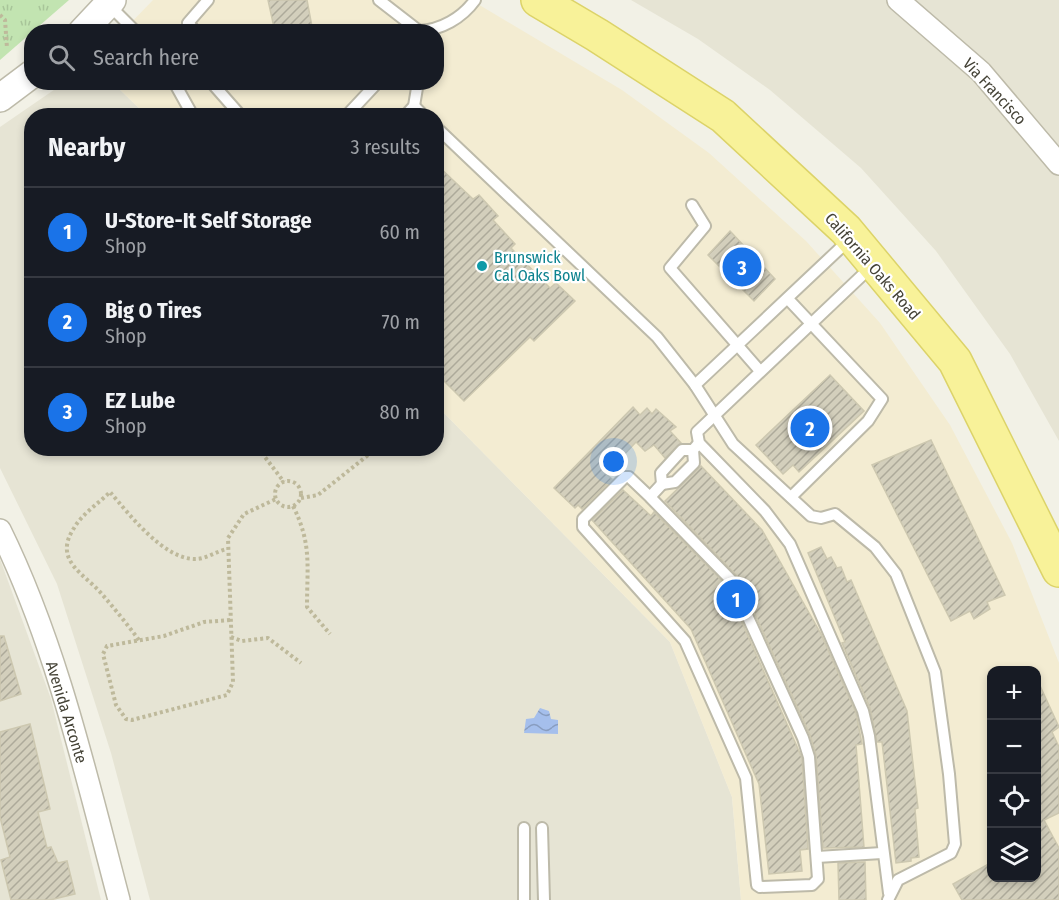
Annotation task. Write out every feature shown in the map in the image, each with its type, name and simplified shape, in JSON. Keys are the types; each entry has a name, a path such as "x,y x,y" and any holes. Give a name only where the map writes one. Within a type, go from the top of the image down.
{"main road":[{"name":"California Oaks Road","path":"538,0 723,116 852,237 955,361 1059,570"}],"street":[{"name":"Via Francisco","path":"898,0 981,72 1059,164"},
{"path":"89,24 110,2"},
{"path":"0,98 24,80"},
{"name":"Avenida Arconte","path":"0,530 13,556 68,707 119,900"}],"lane":[{"path":"189,24 208,0"},
{"path":"379,0 410,24"},
{"path":"444,24 461,15 475,0"},
{"path":"110,2 129,24"},
{"path":"178,90 189,108"},
{"path":"218,90 234,108"},
{"path":"354,108 371,90"},
{"path":"414,106 417,90"},
{"path":"444,135 657,337 695,385 733,444 811,516 821,518 835,514 875,547 896,574 935,672 949,774 955,844 951,853 898,880 888,896"},
{"path":"692,205 705,226 670,268 760,371"},
{"path":"695,385 852,237"},
{"path":"650,497 662,484 675,482 694,463 697,432 875,264"},
{"path":"788,299 882,399 868,421 791,497"},
{"path":"696,447 765,511 790,544 867,724 888,896"},
{"path":"662,484 661,473 670,463 682,450 696,447"},
{"path":"625,477 629,477 650,497 731,580 807,749 818,879 812,885 757,885 746,778 685,641 583,527 583,519 625,477"},
{"path":"524,828 524,900"},
{"path":"542,828 544,900"},
{"path":"817,857 882,852"}],"path":[{"path":"0,15 4,20 7,48"},
{"path":"264,456 284,482"},
{"path":"301,498 298,486 292,481 284,482 277,487 276,499 281,505 292,506 301,498 318,495 367,456"},
{"path":"139,640 99,591 76,572 69,561 68,539 74,527 110,492 146,534 182,555 196,559 227,549"},
{"path":"230,620 204,622 139,640 107,646 103,650 116,705 126,719 132,720 228,695 233,682 228,538 233,526 244,514 276,499"},
{"path":"292,506 304,529 307,548 307,607 330,634"},
{"path":"231,637 242,641 268,638 301,663"}],"shaded area":[{"path":"153,0 471,0 622,90 709,153 806,241 880,323 950,425 1012,543 1059,663 1059,900 741,900 732,797 670,642 444,413 444,108 139,108 120,90 444,90 444,24 130,24"},
{"path":"631,0 1059,0 1059,441 1010,354 936,251 861,168 770,90 698,39"},
{"path":"54,90 120,90 139,108 28,108"},
{"path":"24,110 24,456 444,456 444,413 670,642 732,797 741,900 150,900 111,753 57,584 0,468 0,127"},
{"path":"0,559 51,699 101,900 0,900"}],"green space":[{"path":"0,0 69,0 41,24 24,24 24,39 0,60"}],"water":[{"path":"540,708 549,711 551,719 558,720 558,734 524,733 526,719 534,718"}],"building":[{"path":"268,0 307,0 312,24 273,24"},
{"name":"Brunswick Cal Oaks Bowl","path":"444,172 473,199 479,195 498,216 493,220 515,244 511,248 550,288 556,283 575,301 534,341 530,337 464,401 444,381"},
{"path":"730,231 775,279 754,301 708,255"},
{"path":"830,375 864,411 799,472 793,465 783,474 756,445"},
{"path":"633,407 640,415 647,408 652,414 656,409 676,427 670,431 681,443 665,458 654,445 645,451 636,442 606,474 612,479 582,509 578,505 575,508 554,488"},
{"path":"931,440 1005,595 987,602 990,609 974,619 970,611 951,621 872,465"},
{"path":"701,466 762,530 821,634 856,713 862,744 856,745 864,847 823,848 816,755 810,735 738,577 665,501"},
{"path":"623,490 651,516 654,512 725,584 802,758 808,849 800,850 802,871 769,874 759,784 691,629 592,520"},
{"path":"821,547 827,559 831,557 837,568 841,567 847,582 851,580 907,711 918,808 915,809 919,857 911,858 911,861 896,863 882,742 877,742 870,708 842,643 845,642 808,553"},
{"path":"0,636 4,636 21,694 0,701"},
{"path":"1041,688 1059,727 1052,732 1059,747 1059,813 1044,820 1059,848 1059,900 962,900 953,884 987,865 987,882 1041,882"},
{"path":"30,724 50,809 38,812 47,848 51,847 58,863 67,861 75,894 50,900 11,900 1,860 10,857 0,817 0,732"},
{"path":"865,862 866,900 839,900 838,863"}],"place":[{"name":"Brunswick Cal Oaks Bowl","path":"482,266"},
{"name":"EZ Lube","path":"742,267"},
{"name":"Big O Tires","path":"810,428"},
{"name":"U-Store-It Self Storage","path":"736,599"}]}
